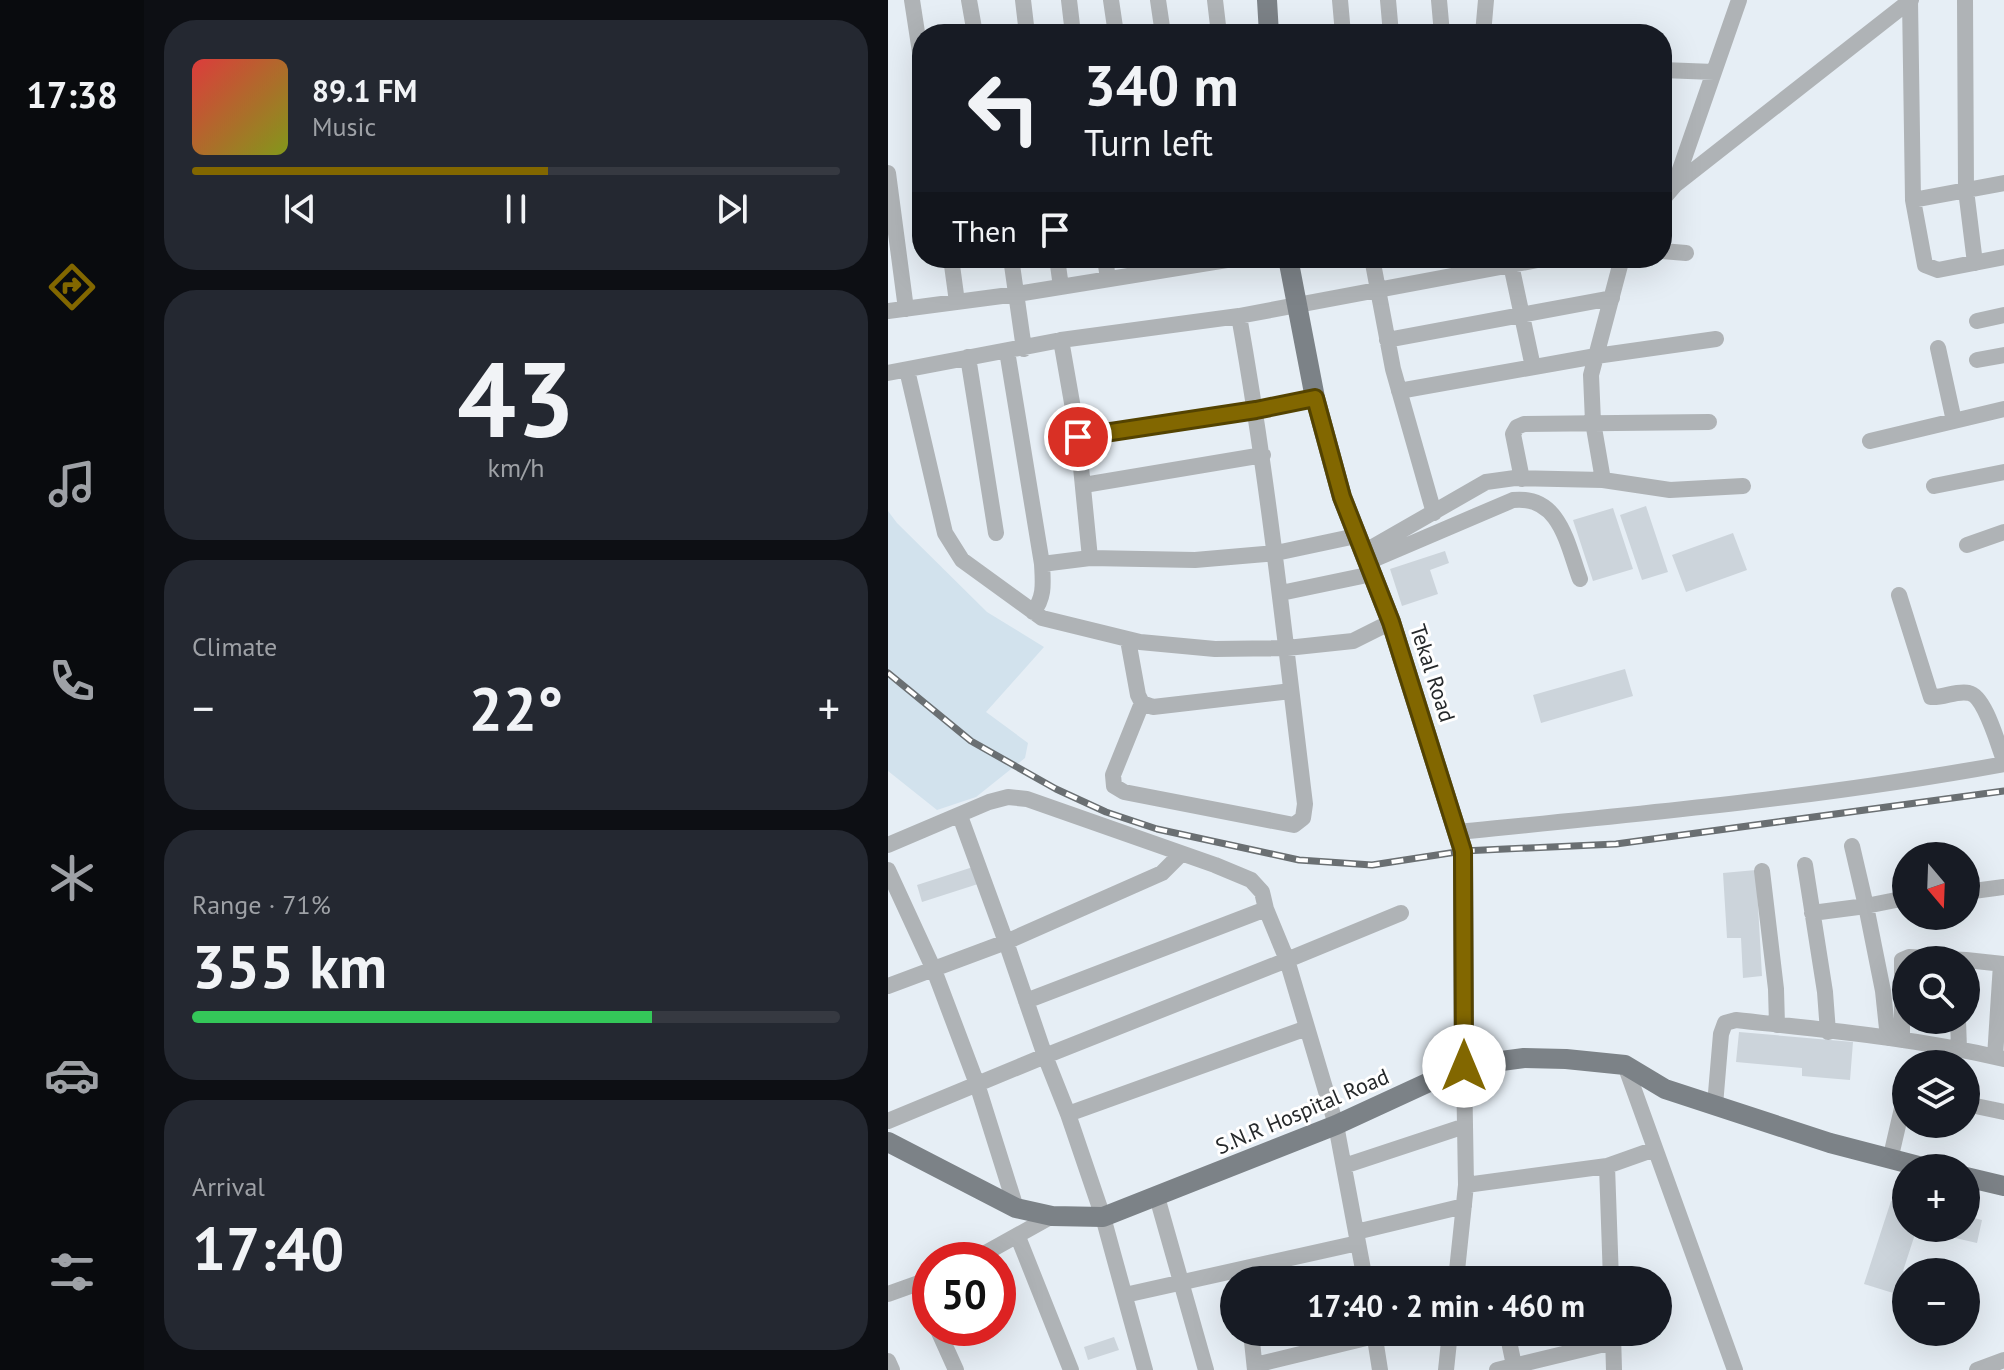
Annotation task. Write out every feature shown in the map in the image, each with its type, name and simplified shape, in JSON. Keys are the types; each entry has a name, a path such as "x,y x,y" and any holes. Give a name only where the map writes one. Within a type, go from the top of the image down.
{"main road":[{"path":"1267,0 1268,24"},
{"name":"Tekal Road","path":"1290,268 1315,398 1458,832 1464,863 1464,1066"},
{"name":"S.N.R Hospital Road","path":"888,1142 1016,1208 1052,1216 1103,1217 1336,1125 1464,1066 1524,1058 1625,1065 1665,1089 1890,1160"},
{"path":"1980,1180 2004,1186"}],"street":[{"path":"912,0 916,24"},
{"path":"969,0 973,24"},
{"path":"1023,0 1026,24"},
{"path":"1069,0 1072,24"},
{"path":"1111,0 1115,24"},
{"path":"1158,0 1162,24"},
{"path":"1215,0 1218,24"},
{"path":"1340,0 1342,24"},
{"path":"1388,0 1390,24"},
{"path":"1439,0 1441,24"},
{"path":"1484,24 1486,0"},
{"path":"1675,185 1739,0"},
{"path":"1672,188 1910,0"},
{"path":"1910,0 1913,200 1925,265 1938,270 2004,257"},
{"path":"1965,0 1966,190 1975,263"},
{"path":"1672,70 1714,72"},
{"path":"888,173 906,309"},
{"path":"1913,200 2004,183"},
{"path":"1672,252 1686,253"},
{"path":"952,268 957,302"},
{"path":"1013,268 1017,294 1016,350 1044,589 1041,602 1033,612"},
{"path":"1058,268 1061,287"},
{"path":"1106,268 1108,279"},
{"path":"888,311 1108,279 1140,268"},
{"path":"1373,268 1399,391 1434,513"},
{"path":"888,373 1061,340 1239,316 1483,268"},
{"path":"1512,268 1533,367"},
{"path":"1603,480 1593,422 1591,375 1620,268"},
{"path":"1387,340 1612,298"},
{"path":"1977,321 2004,315"},
{"path":"1142,703 1113,775 1114,786 1124,792 1294,825 1303,818 1305,804 1276,553 1239,316"},
{"path":"1399,391 1596,356 1716,339"},
{"path":"1061,340 1078,437 1090,558"},
{"path":"1938,348 1954,421"},
{"path":"1977,360 2004,355"},
{"path":"968,357 996,533"},
{"path":"907,370 945,533 962,560 1042,618 1128,640 1215,649 1287,648 1353,641 1391,622"},
{"path":"1078,437 1315,398"},
{"path":"1870,441 2004,409"},
{"path":"1522,479 1513,434 1517,427 1524,424 1709,422"},
{"path":"1084,485 1263,455"},
{"path":"1934,486 2004,472"},
{"path":"1042,564 1090,558 1195,560 1276,553 1365,556 1486,482 1603,480 1670,490 1743,486"},
{"path":"1281,593 1365,556 1513,500 1524,499 1536,501 1553,513 1580,579"},
{"path":"1967,545 2004,532"},
{"path":"1458,832 1930,777 2004,762 1983,705 1975,695 1966,692 1931,697 1899,595"},
{"path":"1128,640 1138,695 1142,703 1153,707 1291,691"},
{"path":"888,845 989,802 1008,797 1027,799 1251,880 1262,892 1287,960 1336,1125 1362,1266"},
{"path":"960,816 1103,1217 1145,1370"},
{"path":"1852,846 1895,1039"},
{"path":"888,986 1006,942 1153,878 1180,855"},
{"path":"1805,865 1828,1032"},
{"path":"888,870 934,970 977,1084 1016,1208"},
{"path":"1762,871 1776,989 1777,1025"},
{"path":"1980,890 2004,887"},
{"path":"1812,913 1892,901"},
{"path":"1026,1001 1266,909"},
{"path":"888,1121 1401,913"},
{"path":"1715,1105 1721,1034 1725,1023 1736,1020 1895,1039 2000,1058 2003,964 1980,962"},
{"path":"1068,1114 1307,1028"},
{"path":"1895,1034 1895,1039"},
{"path":"1958,1034 1959,1049"},
{"path":"1625,1065 1735,1370"},
{"path":"1458,1266 1466,1185 1464,1066"},
{"path":"1980,1107 2004,1112"},
{"path":"1344,1166 1465,1126"},
{"path":"1890,1160 1895,1138"},
{"path":"1466,1185 1607,1166 1655,1149"},
{"path":"1607,1166 1611,1266"},
{"path":"1157,1197 1179,1284 1206,1370"},
{"path":"1272,1266 1464,1206"},
{"path":"1008,1242 1052,1216"},
{"path":"1018,1237 1071,1370"},
{"path":"1125,1295 1220,1278"},
{"path":"888,1294 912,1285"},
{"path":"945,1346 956,1370"},
{"path":"1253,1346 1255,1368 1334,1346"},
{"path":"1380,1346 1380,1370"},
{"path":"1446,1370 1449,1346"},
{"path":"1510,1346 1515,1368"},
{"path":"1497,1370 1515,1368 1585,1346"},
{"path":"1613,1346 1614,1370"},
{"path":"1977,1370 2004,1360"},
{"path":"888,1361 892,1370"}],"shaded area":[{"path":"888,511 987,612 1044,647 986,712 1028,743 1025,758 976,797 937,810 888,771"}],"building":[{"path":"1646,506 1668,572 1642,580 1620,515"},
{"path":"1613,508 1633,569 1593,581 1573,520"},
{"path":"1733,533 1747,570 1686,592 1672,555"},
{"path":"1445,551 1449,563 1430,570 1438,594 1402,606 1390,569"},
{"path":"1625,669 1633,696 1541,723 1533,695"},
{"path":"973,867 978,884 922,902 917,885"},
{"path":"1756,870 1762,976 1743,978 1741,938 1727,938 1723,873"},
{"path":"1739,1032 1853,1042 1850,1080 1802,1076 1802,1068 1736,1062"},
{"path":"1892,1201 1892,1242 1912,1242 1907,1258 1892,1258 1892,1293 1864,1284"},
{"path":"1114,1337 1119,1350 1088,1360 1084,1347"}],"railway":[{"path":"888,673 971,741 1056,789 1106,812 1157,829 1299,860 1372,865 1463,851 1616,844 2004,791"}],"route":[{"path":"1078,437 1315,398 1342,497 1391,622 1463,851 1464,1066"}]}
